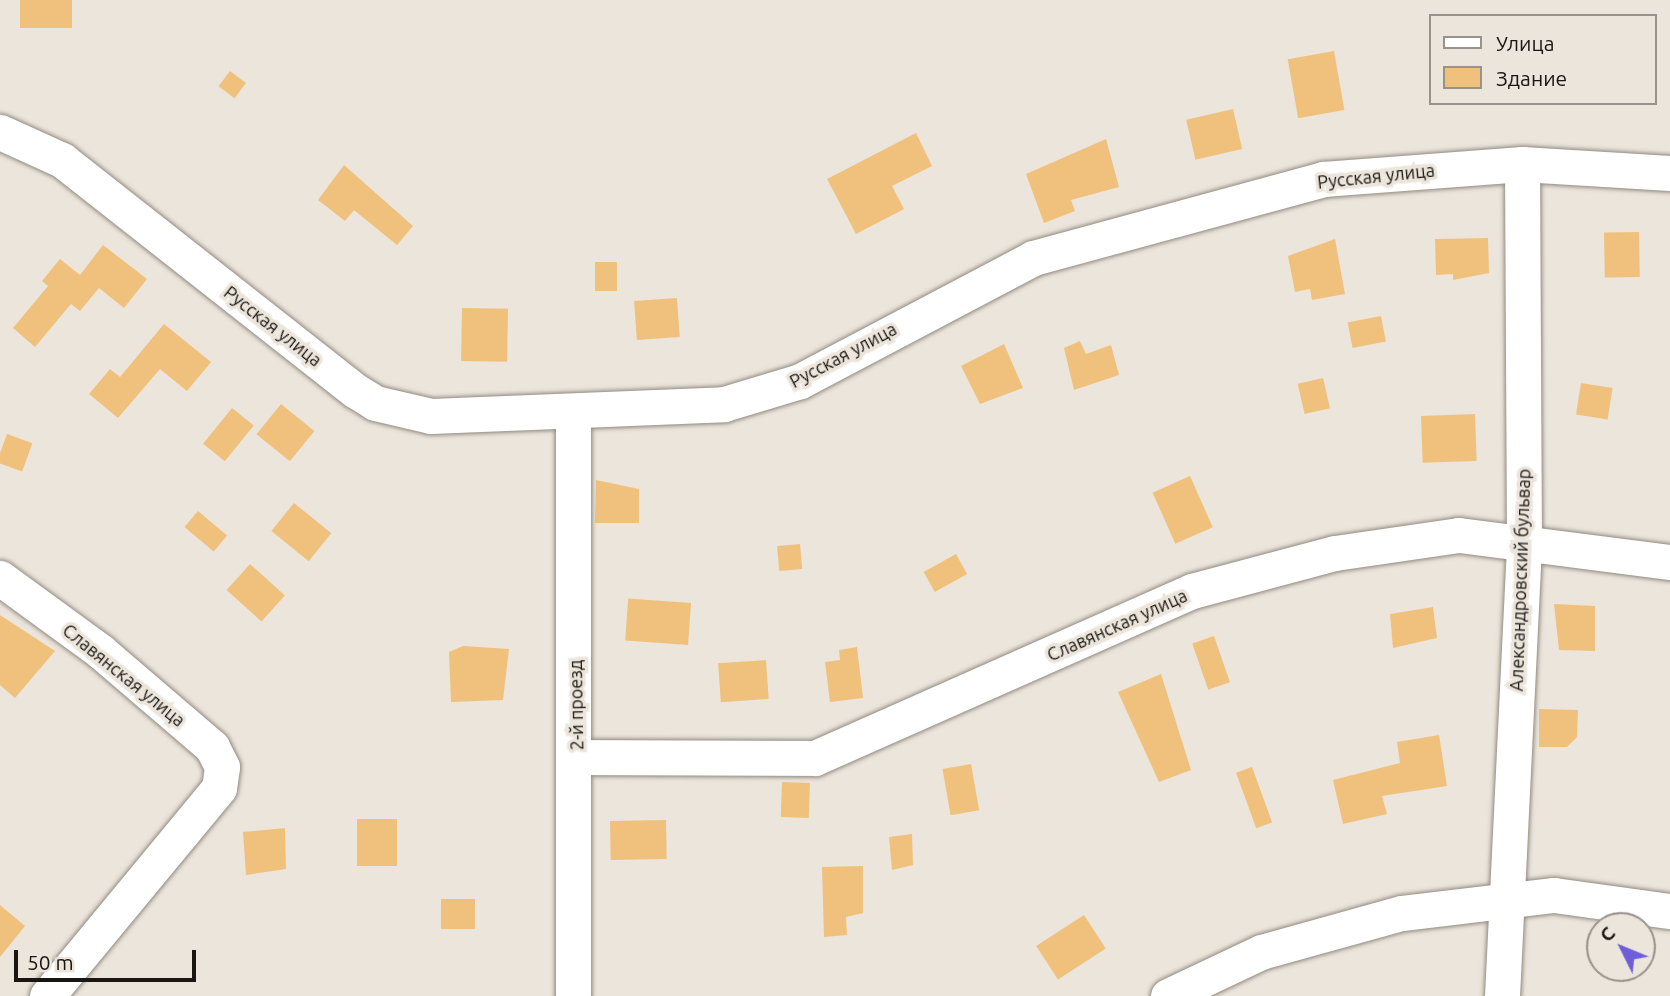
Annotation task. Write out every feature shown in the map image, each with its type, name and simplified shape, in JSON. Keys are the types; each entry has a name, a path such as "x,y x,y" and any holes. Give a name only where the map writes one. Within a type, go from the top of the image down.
{"street":[{"name":"Русская улица","path":"0,132 62,160 375,403 431,416 573,414 724,404 800,381 1033,258 1174,217 1323,179 1522,164 1670,173"},
{"name":"Александровский бульвар","path":"1502,996 1524,545 1522,164"},
{"name":"2-й проезд","path":"573,414 577,757 573,996"},
{"name":"Славянская улица","path":"577,757 815,758 1192,591 1335,553 1459,535 1670,562"},
{"name":"Славянская улица","path":"0,578 100,651 212,747 222,767 219,788 47,996"},
{"path":"1168,996 1261,952 1335,929 1402,913 1505,904 1555,895 1670,911"}],"building":[{"path":"20,0 72,0 72,28 20,28"},
{"path":"1334,51 1344,110 1298,118 1288,59"},
{"path":"230,71 246,83 235,98 219,86"},
{"path":"1233,109 1242,149 1195,160 1186,120"},
{"path":"916,133 932,166 892,186 904,209 856,234 827,179"},
{"path":"1106,139 1119,187 1071,200 1075,211 1044,223 1026,174"},
{"path":"344,165 413,226 397,245 354,210 345,221 318,200"},
{"path":"1639,232 1640,277 1605,278 1604,233"},
{"path":"1488,238 1489,273 1453,280 1453,274 1436,275 1435,239"},
{"path":"1335,239 1345,294 1312,300 1310,289 1295,292 1288,256"},
{"path":"103,245 147,279 124,308 99,288 80,311 71,304 35,347 13,328 48,286 42,281 60,259 80,275"},
{"path":"595,262 617,262 617,291 595,291"},
{"path":"677,298 680,337 637,340 634,301"},
{"path":"462,308 508,309 507,362 461,361"},
{"path":"1381,316 1386,342 1353,348 1348,322"},
{"path":"164,324 211,362 187,391 160,369 118,418 89,394 110,369 120,377"},
{"path":"1080,341 1086,354 1111,345 1119,375 1074,390 1064,348"},
{"path":"1004,344 1023,388 980,404 961,366"},
{"path":"1323,378 1330,408 1305,414 1298,384"},
{"path":"1581,383 1613,388 1608,420 1576,415"},
{"path":"281,404 314,431 290,461 256,434"},
{"path":"232,408 254,426 225,461 203,444"},
{"path":"1475,414 1477,461 1423,463 1421,416"},
{"path":"7,434 32,443 22,471 0,463 0,453"},
{"path":"1190,476 1213,527 1175,544 1153,493"},
{"path":"596,480 639,489 639,523 595,523"},
{"path":"294,503 331,533 309,561 271,531"},
{"path":"198,511 227,535 214,552 185,527"},
{"path":"800,544 802,569 779,571 777,546"},
{"path":"956,554 967,574 935,592 924,572"},
{"path":"250,564 285,595 262,621 227,590"},
{"path":"628,599 691,603 688,645 625,641"},
{"path":"1554,604 1595,606 1595,651 1559,650"},
{"path":"1433,607 1437,638 1393,648 1390,614"},
{"path":"0,615 55,651 15,698 0,685"},
{"path":"1214,636 1230,682 1208,690 1192,643"},
{"path":"463,646 509,649 503,700 451,702 449,652"},
{"path":"857,647 863,698 830,702 825,662 840,660 839,650"},
{"path":"766,660 769,699 721,702 718,663"},
{"path":"1161,674 1191,770 1159,782 1118,692"},
{"path":"1539,709 1578,710 1577,737 1567,747 1539,747"},
{"path":"1439,735 1447,786 1382,796 1387,814 1343,824 1333,780 1400,763 1397,742"},
{"path":"971,764 979,810 951,815 942,769"},
{"path":"1252,767 1272,822 1256,828 1236,773"},
{"path":"782,782 810,783 809,818 781,817"},
{"path":"357,819 397,819 397,866 357,866"},
{"path":"666,820 667,859 611,860 610,821"},
{"path":"285,828 286,869 246,875 243,832"},
{"path":"912,834 913,865 892,870 889,837"},
{"path":"863,866 863,913 846,917 847,935 824,937 822,867"},
{"path":"441,899 475,899 475,929 441,929"},
{"path":"0,905 25,926 0,957"},
{"path":"1084,915 1106,949 1058,980 1036,946"}]}
